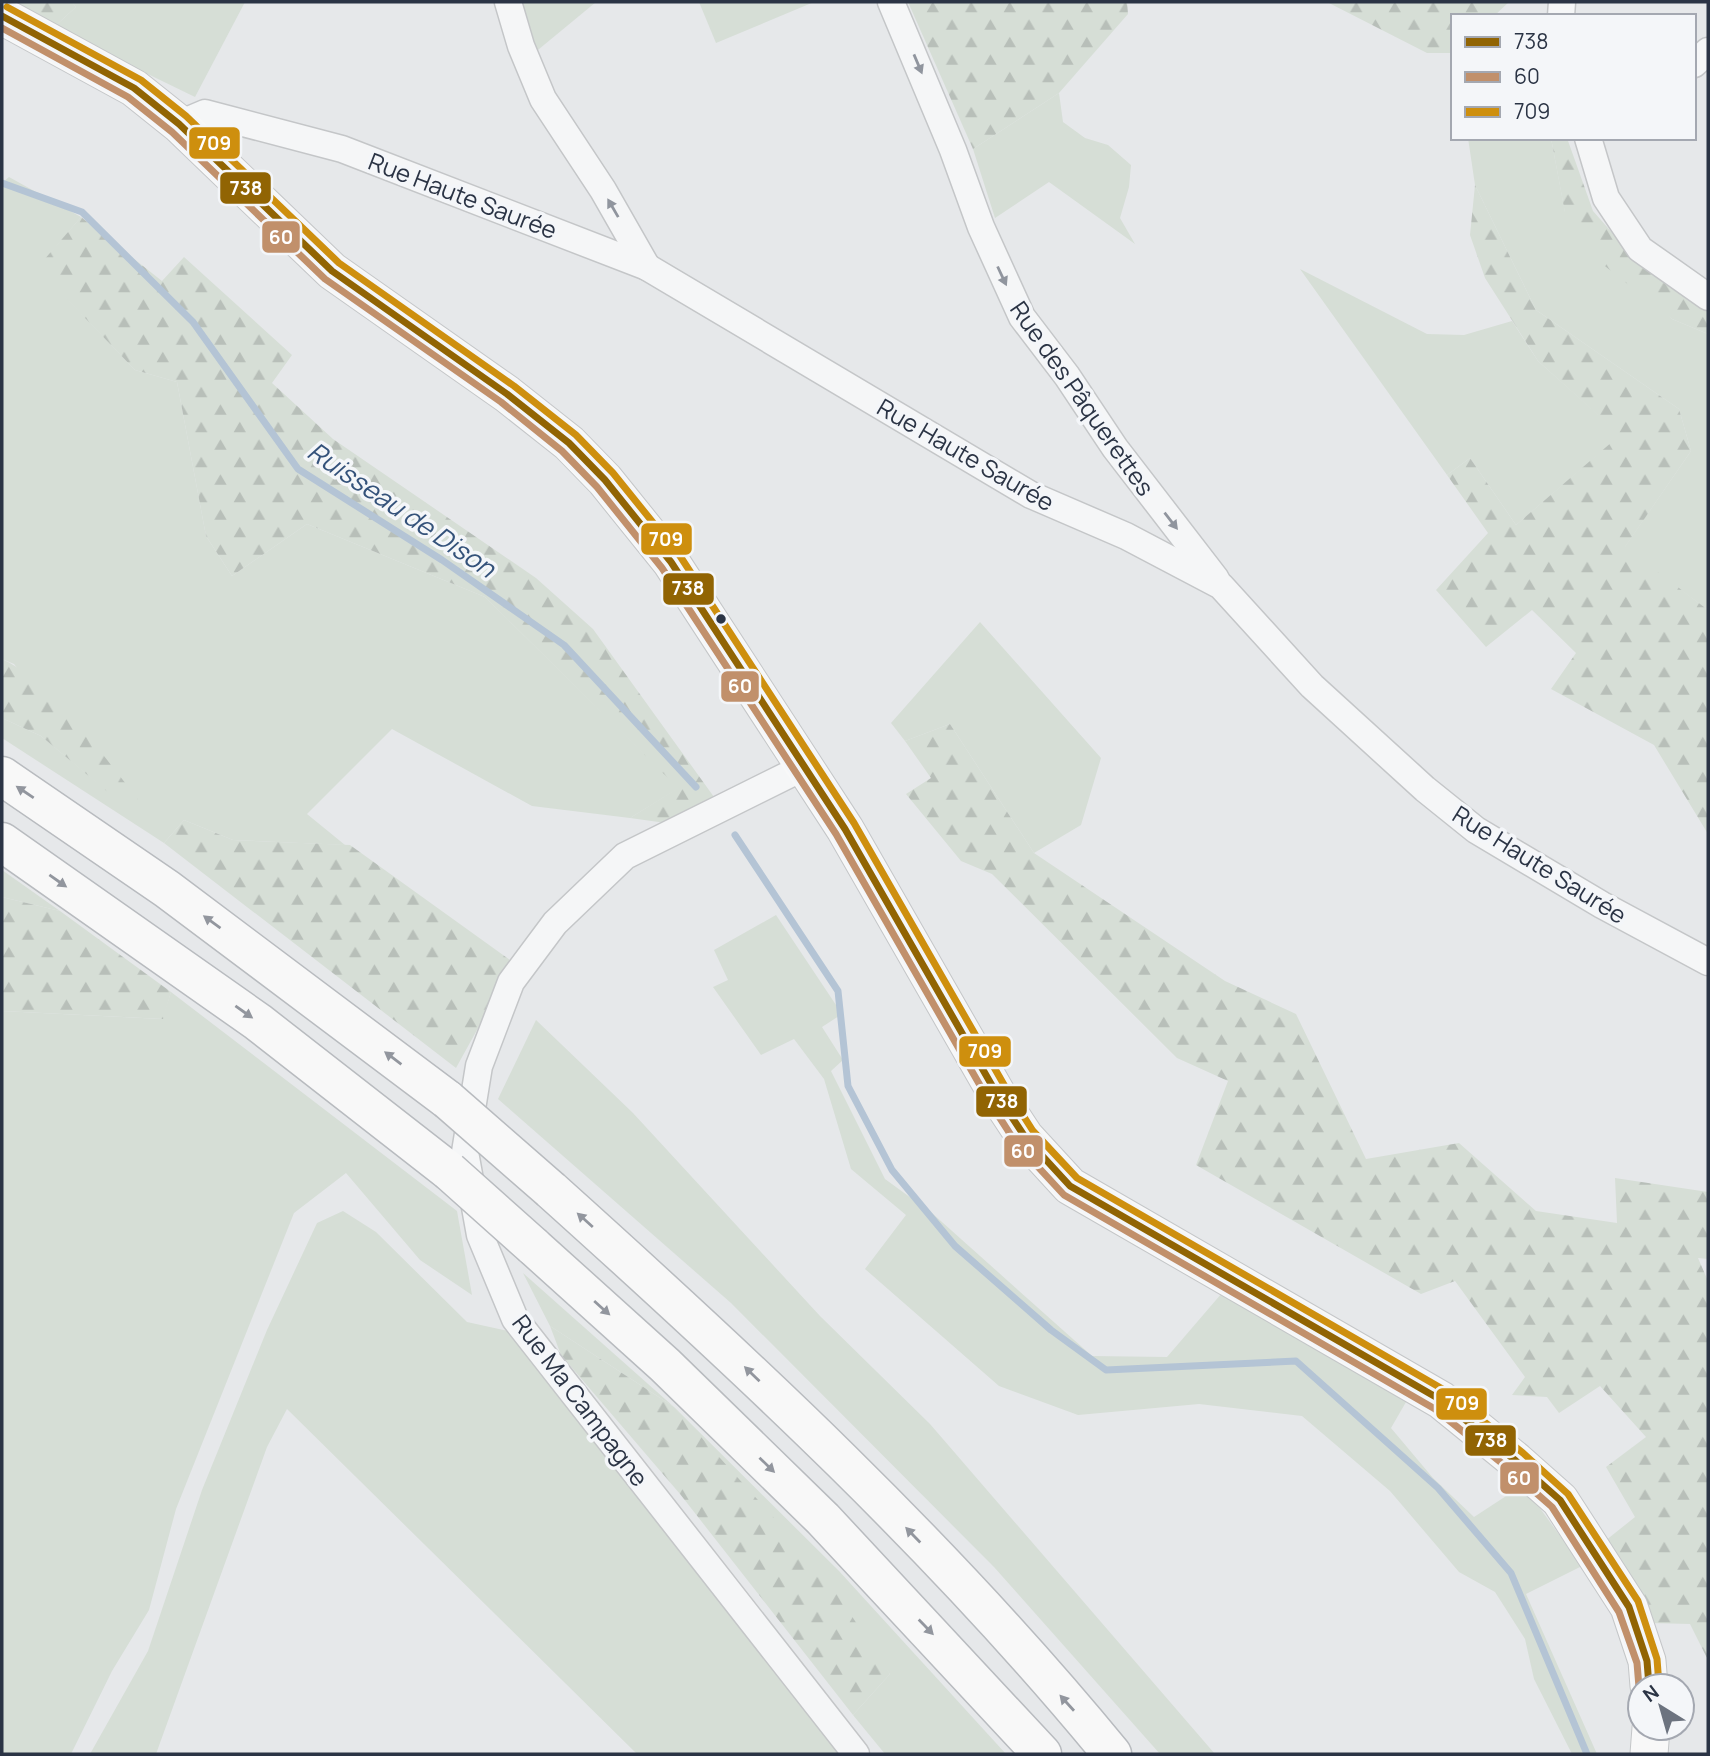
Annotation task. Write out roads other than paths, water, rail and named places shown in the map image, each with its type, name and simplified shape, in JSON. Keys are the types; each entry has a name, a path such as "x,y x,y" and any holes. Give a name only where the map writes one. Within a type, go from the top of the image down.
{"highway":[{"path":"2,776 167,889 447,1100 551,1190 706,1329 862,1482 984,1609 1111,1754"},
{"path":"2,842 258,1022 449,1171 665,1365 822,1519 1042,1754"}],"street":[{"path":"508,2 543,99 603,190 647,267"},
{"name":"Rue des Pâquerettes","path":"891,2 953,150 981,228 1022,317 1067,376 1115,448 1221,586"},
{"path":"2,16 134,88 179,124 332,271 507,394 569,443 596,471 671,562 845,829 998,1096 1025,1136 1070,1186 1441,1400 1516,1461 1560,1500 1629,1607 1647,1661 1648,1672"},
{"name":"Rue Haute Saurée","path":"179,124 205,113 342,149 647,267 1031,495 1126,536 1221,586 1312,686 1425,789 1476,830 1602,905 1708,962"},
{"path":"1597,142 1606,198 1640,249 1708,297"},
{"name":"Rue Ma Campagne","path":"804,767 625,856 555,923 511,982 479,1066 465,1152 480,1235 515,1319 856,1754"}],"waterway":[{"name":"Ruisseau de Dison","path":"2,183 82,212 193,322 298,469 442,560 564,645 696,787"},
{"name":"Ruisseau de Dison","path":"735,835 838,991 848,1086 892,1170 955,1246 1051,1330 1106,1370 1296,1361 1438,1488 1511,1573 1587,1754"}]}
